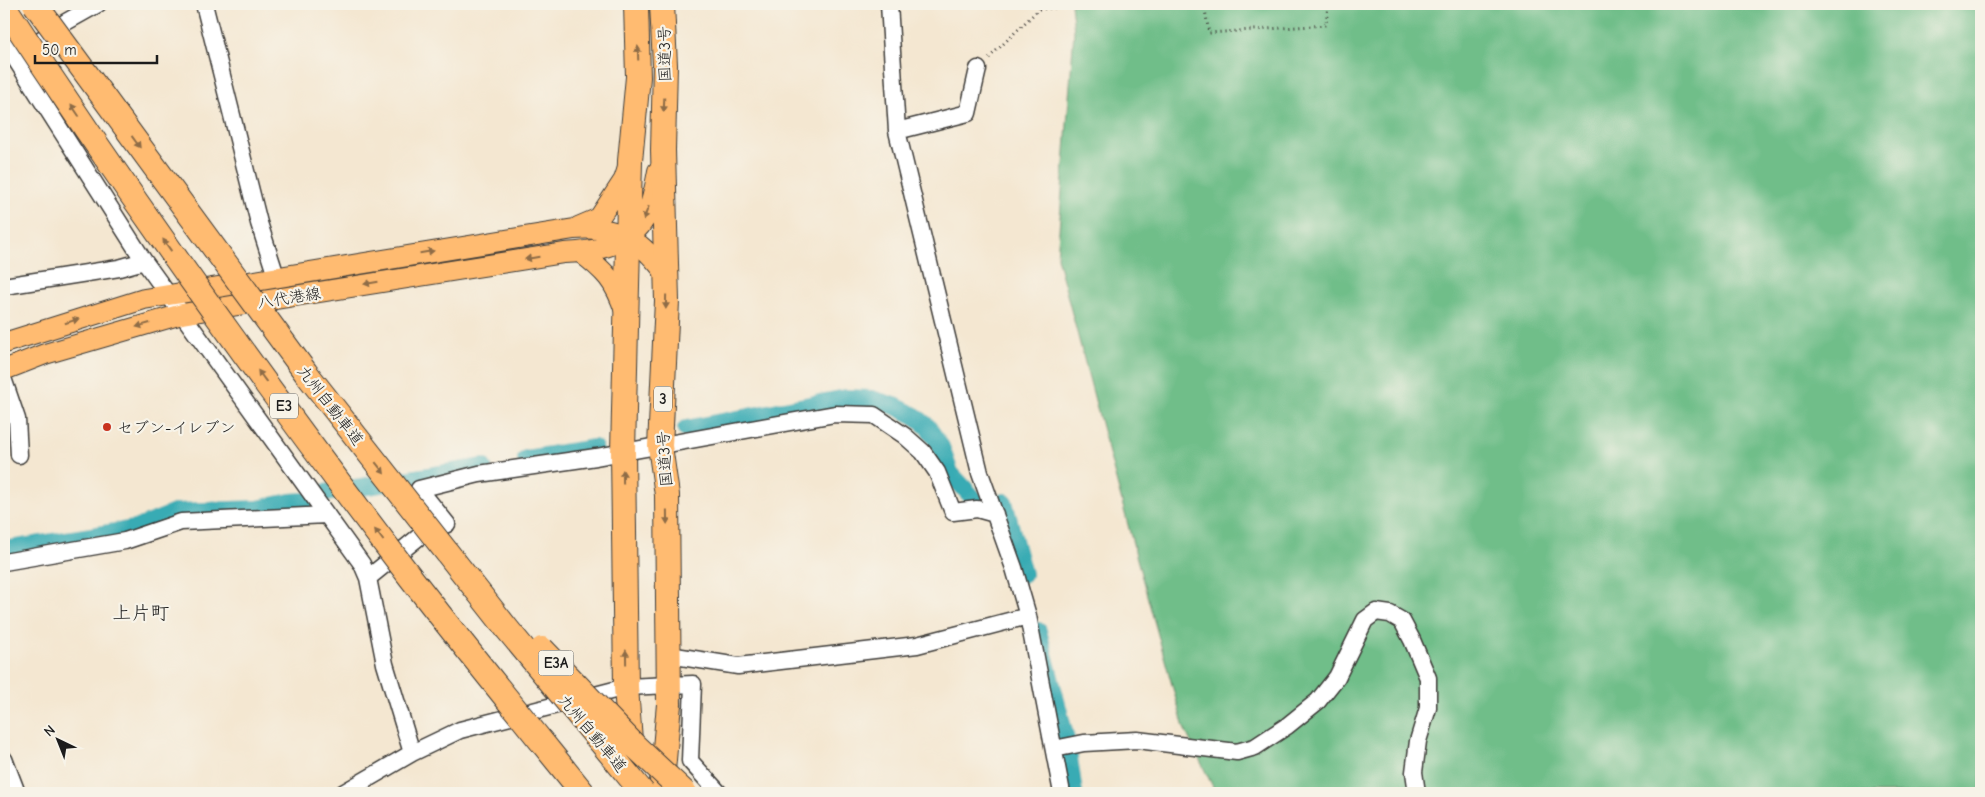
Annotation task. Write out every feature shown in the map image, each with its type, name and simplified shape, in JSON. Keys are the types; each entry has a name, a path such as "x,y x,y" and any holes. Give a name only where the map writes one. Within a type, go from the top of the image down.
{"highway":[{"name":"九州自動車道","path":"35,4 306,373 508,630 644,793"},
{"name":"国道3号","path":"633,793 626,687 623,452 630,161 638,77 636,4"},
{"name":"国道3号","path":"661,793 669,694 667,495 660,446 667,275 663,150 666,65 662,4"},
{"name":"E3","path":"4,6 166,244 409,575 583,793"},
{"name":"E3A","path":"429,530 636,746 685,793"},
{"path":"409,575 452,643 566,793"}],"main road":[{"name":"八代港線","path":"4,370 45,354 182,314 564,252 580,252 609,245 628,236 644,220 652,197 663,150"},
{"name":"八代港線","path":"574,229 599,218 624,180 630,161"},
{"name":"八代港線","path":"4,343 144,299 574,229 597,228 628,236 642,246 667,275"},
{"path":"580,252 603,270 618,290 627,316"}],"street":[{"path":"14,58 66,22 98,4"},
{"path":"204,4 259,223 276,276"},
{"path":"888,4 896,130 978,464 1014,568 1028,616 1062,793"},
{"path":"4,41 144,261 362,564 368,578 385,664 412,753"},
{"path":"896,130 968,113 978,69"},
{"path":"4,286 119,268 144,261"},
{"path":"4,381 17,419 19,455"},
{"path":"368,578 420,536 447,524 420,489 479,474 596,457 835,414 874,415 905,436 923,452 937,472 953,512 977,509 995,514"},
{"path":"4,562 125,541 182,522 327,515"},
{"path":"1054,749 1084,743 1137,740 1237,752 1255,747 1287,726 1318,701 1337,678 1365,620 1376,612 1390,614 1402,621 1428,678 1428,708 1418,741 1414,772 1417,793"},
{"path":"669,655 738,666 917,645 1028,616"},
{"path":"344,793 412,753 460,730 626,687 669,694 693,684 690,761 719,793"},
{"path":"665,793 669,694"},
{"path":"4,759 17,793"}],"path":[{"path":"978,69 1039,8 1110,4"},
{"path":"1204,4 1209,33 1326,25 1328,4"}],"green space":[{"path":"1071,4 1981,4 1981,793 1216,793 1184,728 1057,257 1074,31"}],"waterway":[{"path":"686,429 846,398 872,399 895,406 915,416 927,426 941,447 950,473 977,502"},
{"path":"526,459 594,448"},
{"path":"325,493 483,467"},
{"path":"4,550 135,529 177,512 258,509 290,502 305,501"},
{"path":"1004,502 1023,574"},
{"path":"1038,631 1067,743 1074,793"}],"place":[{"name":"セブン-イレブン","path":"107,427"}],"district":[{"name":"上片町","path":"141,612"}]}
